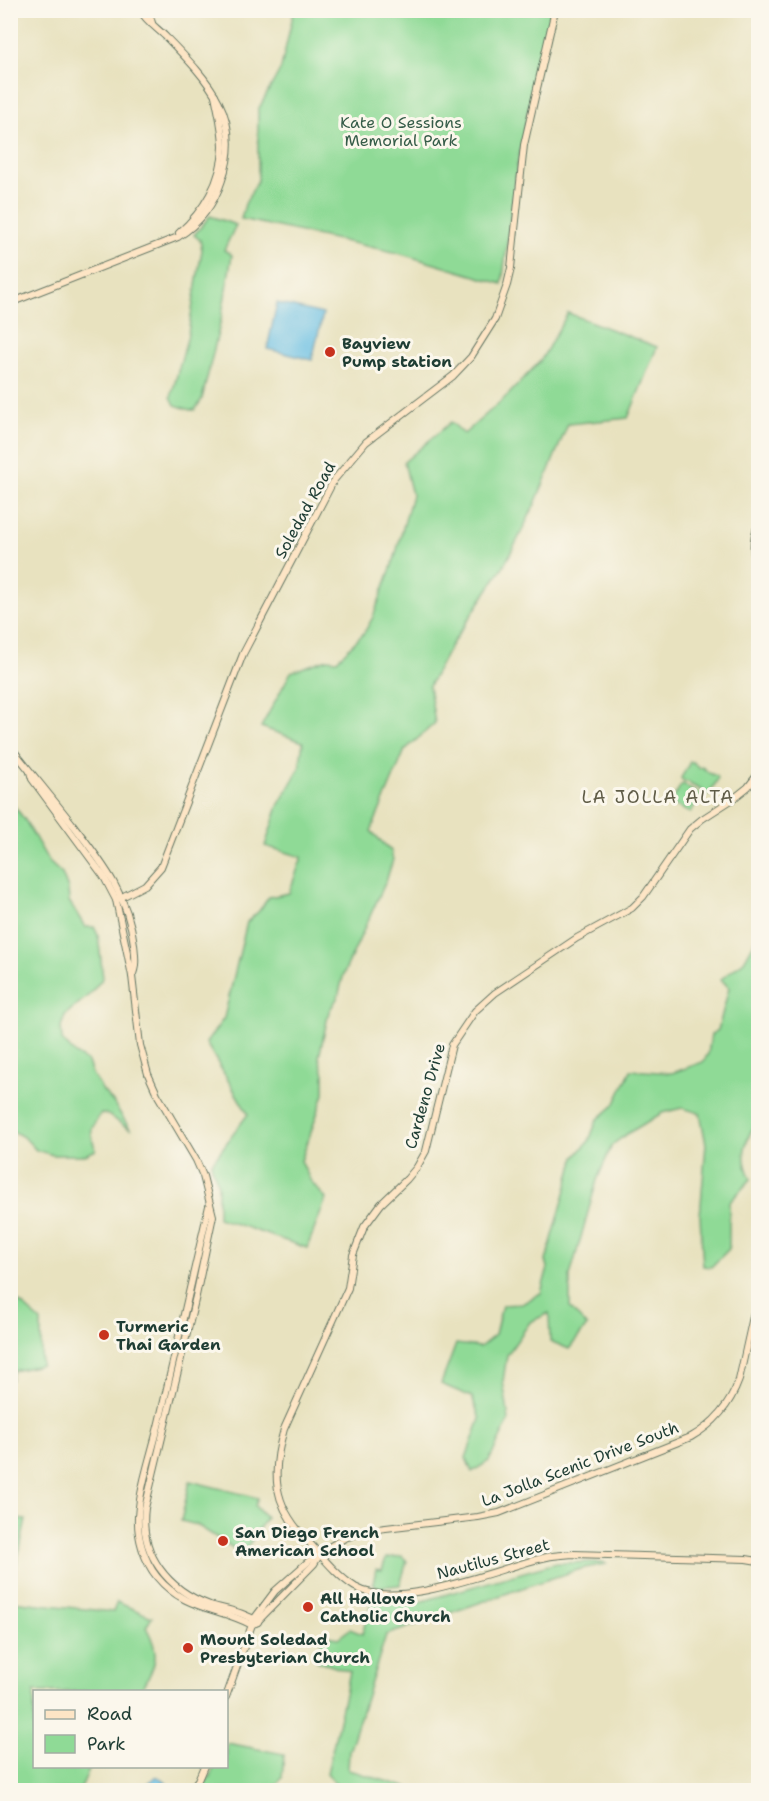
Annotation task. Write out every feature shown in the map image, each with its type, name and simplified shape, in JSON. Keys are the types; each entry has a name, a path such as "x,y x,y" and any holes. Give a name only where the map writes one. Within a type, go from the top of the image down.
{"street":[{"path":"10,303 188,231 208,212 214,200 225,174 228,159 229,140 221,102 201,74 152,23 146,20 140,10"},
{"path":"148,10 152,23"},
{"name":"Soledad Road","path":"119,898 145,885 161,867 243,654 334,480 366,442 453,376 471,357 495,319 502,303 511,268 524,146 555,10"},
{"path":"170,240 202,208 218,175 223,148 215,95"},
{"path":"759,525 753,544 754,559 759,575"},
{"path":"10,746 110,875 132,930 135,970 132,976 140,1045 148,1074 157,1094 196,1160 203,1176 209,1205 144,1484 138,1525 145,1557 155,1575 168,1589 190,1604 255,1622"},
{"name":"Cardeno Drive","path":"320,1554 293,1526 279,1499 276,1479 279,1446 284,1430 348,1288 353,1255 364,1227 381,1204 417,1167 426,1150 452,1045 461,1029 481,1004 507,984 577,938 632,908 643,897 690,829 733,799 759,774"},
{"name":"La Jolla Scenic Drive South","path":"228,1692 255,1622 314,1564 320,1554 345,1538 369,1530 499,1513 691,1437 705,1429 735,1393 759,1294"},
{"name":"Nautilus Street","path":"320,1554 343,1578 356,1587 368,1592 395,1594 429,1590 548,1557 566,1555 643,1555 759,1561"},
{"path":"190,1791 204,1768"}],"green space":[{"name":"Kate O Sessions Memorial Park","path":"294,11 553,11 517,166 502,284 398,253 241,219 245,204 258,180 258,110 281,68"},
{"path":"210,216 236,225 224,250 232,255 221,320 202,399 195,410 190,410 175,405 171,397 187,339 202,250 200,240 194,235"},
{"path":"568,313 657,347 628,418 568,424 517,541 503,567 450,647 429,686 435,723 405,750 371,831 391,851 393,860 386,881 344,973 338,997 329,1011 319,1057 324,1074 324,1094 301,1161 310,1180 326,1199 307,1248 218,1218 218,1185 211,1164 248,1114 206,1043 224,1018 247,922 269,897 289,893 302,857 265,846 278,806 299,769 303,742 261,727 291,672 327,659 337,660 364,633 373,617 395,557 412,495 404,462 451,422 464,434 509,394 541,360"},
{"path":"690,762 717,776 718,779 709,794 682,780"},
{"path":"684,784 700,796 691,812 672,804 681,785"},
{"path":"11,802 25,820 49,862 62,874 68,889 69,901 85,927 94,927 98,935 103,978 90,994 65,1015 61,1027 62,1040 75,1054 88,1062 92,1074 130,1129 109,1115 101,1113 92,1131 96,1150 85,1155 53,1155 36,1150 25,1138 11,1130"},
{"path":"758,936 758,1119 745,1148 745,1162 751,1179 729,1203 729,1249 711,1267 703,1266 700,1216 706,1144 700,1113 682,1108 662,1113 612,1145 597,1180 570,1276 570,1308 587,1326 569,1349 550,1341 549,1313 530,1322 507,1355 503,1381 509,1420 489,1461 472,1472 466,1458 480,1419 472,1397 441,1384 456,1344 480,1347 495,1335 502,1305 522,1304 541,1293 548,1267 546,1261 575,1157 589,1141 597,1120 614,1105 631,1070 672,1073 703,1062 708,1054 711,1035 718,1030 729,988 721,979 744,961"},
{"path":"11,1299 20,1303 41,1321 41,1365 13,1371 11,1381"},
{"path":"190,1481 258,1498 255,1506 266,1518 244,1552 241,1553 197,1525 181,1521"},
{"path":"10,1519 26,1520 11,1590"},
{"path":"402,1556 407,1561 400,1585 378,1587 373,1584 376,1569 382,1570 386,1558"},
{"path":"602,1562 606,1564 580,1569 386,1635 349,1752 348,1770 416,1790 340,1790 327,1773 350,1672 317,1661 323,1635 338,1638 350,1629 362,1634 372,1601 387,1603 423,1601 556,1563"},
{"path":"11,1601 113,1612 117,1602 152,1617 146,1627 154,1646 155,1660 142,1690 33,1690 33,1768 90,1768 80,1790 11,1790"},
{"path":"228,1743 284,1754 282,1778 272,1790 200,1790 214,1768 228,1768"}],"water":[{"path":"277,303 323,314 312,360 267,349"},
{"path":"154,1778 165,1781 168,1790 147,1790 147,1785"}],"place":[{"name":"Bayview Pump station","path":"330,352"},
{"name":"Turmeric Thai Garden","path":"104,1335"},
{"name":"San Diego French American School","path":"223,1541"},
{"name":"All Hallows Catholic Church","path":"308,1607"},
{"name":"Mount Soledad Presbyterian Church","path":"188,1648"}],"district":[{"name":"LA JOLLA ALTA","path":"658,797"}]}
